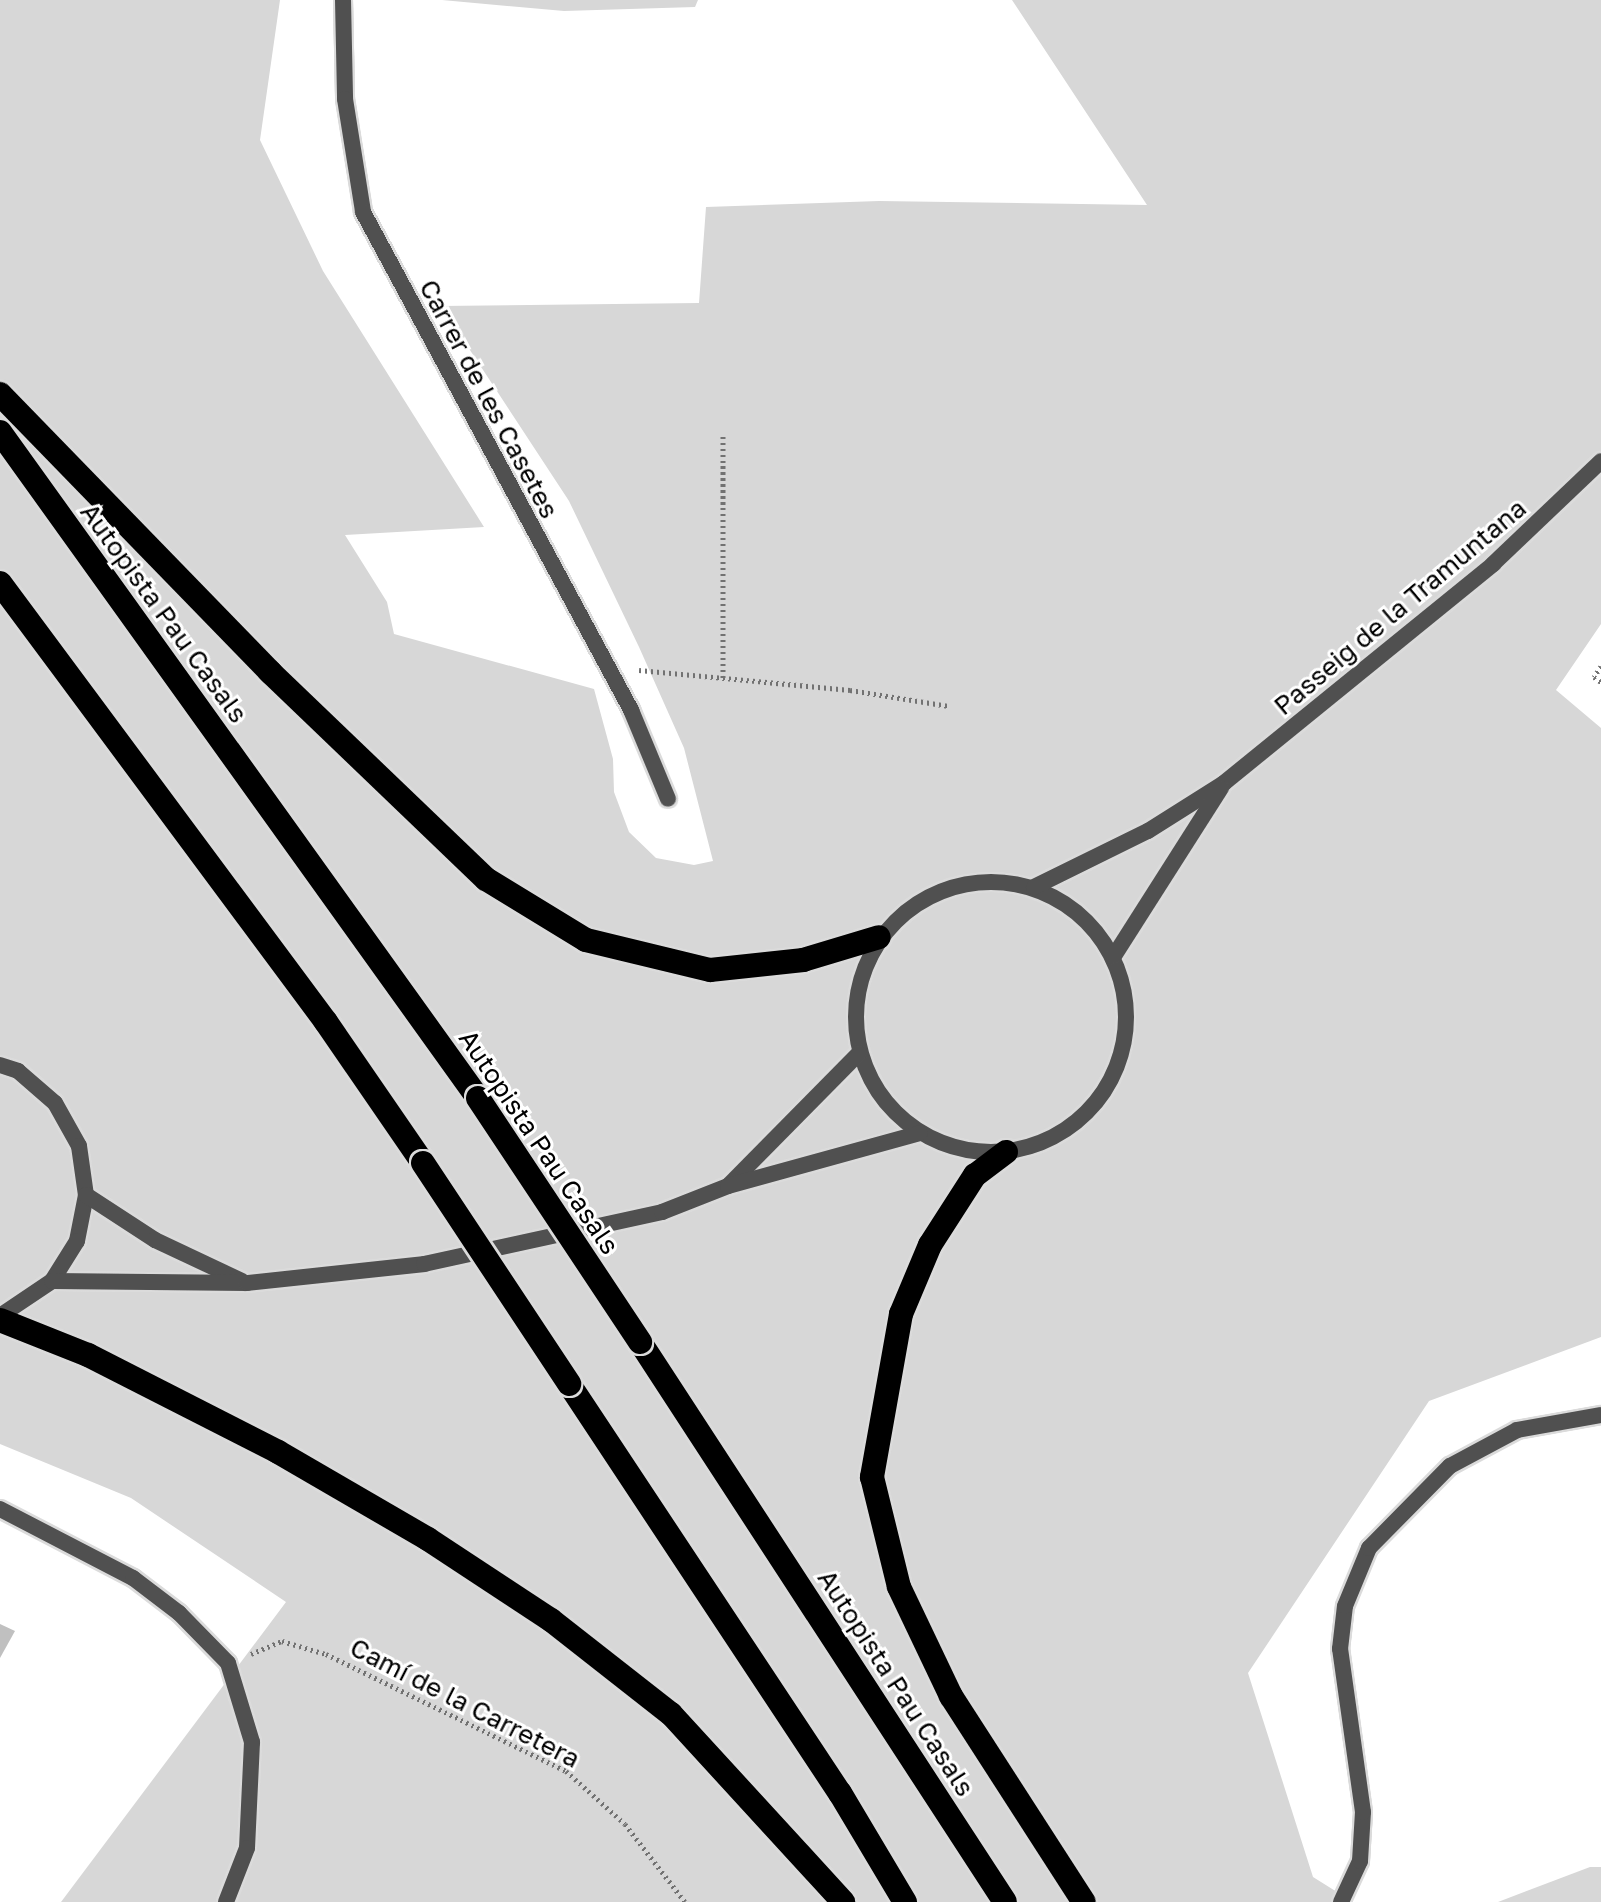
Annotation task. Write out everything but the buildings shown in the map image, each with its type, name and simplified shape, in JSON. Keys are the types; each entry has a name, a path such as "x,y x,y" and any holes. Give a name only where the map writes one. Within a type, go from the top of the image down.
{"highway":[{"path":"0,394 270,672 486,879 586,940 710,970 803,960 879,937"},
{"name":"Autopista Pau Casals","path":"0,432 478,1098 1005,1902"},
{"path":"0,583 326,1022 423,1163 840,1793 905,1902"},
{"path":"1006,1152 975,1175 930,1245 907,1300 872,1477 899,1587 951,1696 1084,1902"},
{"path":"0,1318 88,1355 278,1452 428,1539 551,1620 671,1714 843,1902"}],"street":[{"name":"Carrer de les Casetes","path":"343,0 345,99 363,212 606,664 668,799"},
{"name":"Passeig de la Tramuntana","path":"1034,887 1148,831 1224,783 1493,564 1601,461"},
{"name":"Passeig de la Tramuntana","path":"1114,956 1224,783"},
{"path":"977,880 1034,887 1081,913 1114,956 1127,1006 1122,1059 1096,1104 1056,1137 1006,1152 961,1150 920,1133 882,1099 859,1053 856,992 879,937 922,898 977,880"},
{"path":"728,1186 859,1053"},
{"path":"0,1065 18,1071 55,1103 79,1146 86,1195 77,1241 52,1281 0,1318"},
{"path":"52,1281 247,1283 424,1264 662,1212 728,1186 920,1133"},
{"path":"86,1195 155,1240 247,1283"},
{"path":"1341,1902 1360,1861 1363,1812 1340,1649 1345,1606 1369,1548 1450,1466 1517,1430 1601,1415"},
{"path":"0,1509 133,1578 179,1613 228,1663 252,1742 247,1848 226,1902"}],"path":[{"path":"723,436 723,680"},
{"path":"606,664 723,680 850,690 949,706"},
{"path":"1601,666 1594,677 1601,682"},
{"name":"Camí de la Carretera","path":"228,1663 282,1641 326,1654 566,1771 625,1824 685,1902"}],"shaded area":[{"path":"0,0 280,0 260,140 323,271 484,527 345,535 387,602 394,634 594,689 613,759 614,792 629,832 656,858 694,865 713,861 684,748 639,647 569,501 441,306 699,303 706,207 879,201 1147,205 1012,0 1601,0 1601,624 1556,690 1601,728 1601,1337 1429,1401 1248,1673 1313,1877 1353,1902 61,1902 286,1602 131,1498 0,1444"},
{"path":"442,0 698,0 695,7 564,11"},
{"path":"1590,1867 1601,1867 1601,1902 1498,1902"}]}
